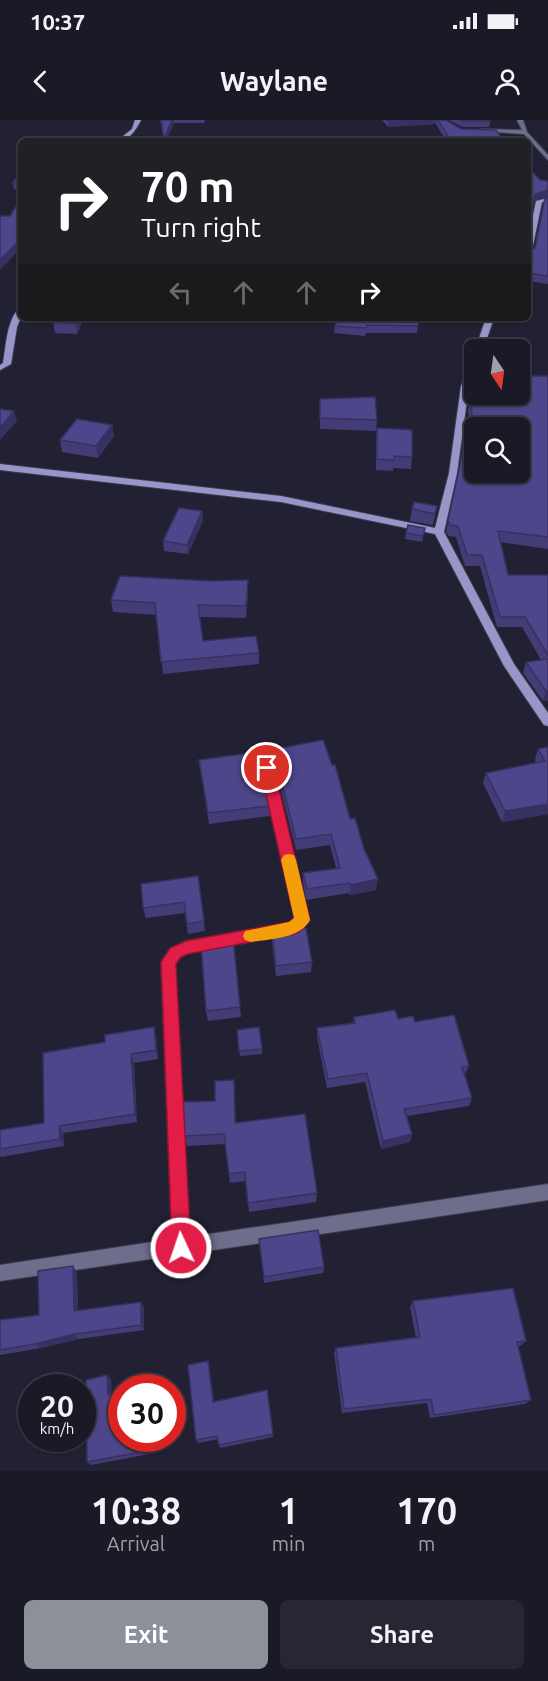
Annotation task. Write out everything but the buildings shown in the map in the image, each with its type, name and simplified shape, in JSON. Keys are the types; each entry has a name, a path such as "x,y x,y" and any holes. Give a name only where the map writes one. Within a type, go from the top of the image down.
{"street":[{"path":"124,138 134,130 138,120"},
{"path":"520,120 530,138"},
{"path":"471,131 525,132"},
{"path":"531,139 548,158"},
{"path":"531,240 539,201 548,200"},
{"path":"0,368 7,364 13,327 18,316"},
{"path":"483,339 489,321"},
{"path":"464,393 453,474 439,532 509,666 548,722"},
{"path":"0,467 281,499 439,532"},
{"path":"181,1248 168,962 176,952 186,947 293,928 302,920 267,768"},
{"path":"0,1272 181,1248 548,1192"}],"slow traffic":[{"path":"251,936 293,928 302,920 289,860"}],"route":[{"path":"181,1248 168,962 176,952 186,947 293,928 302,920 267,768"}]}
